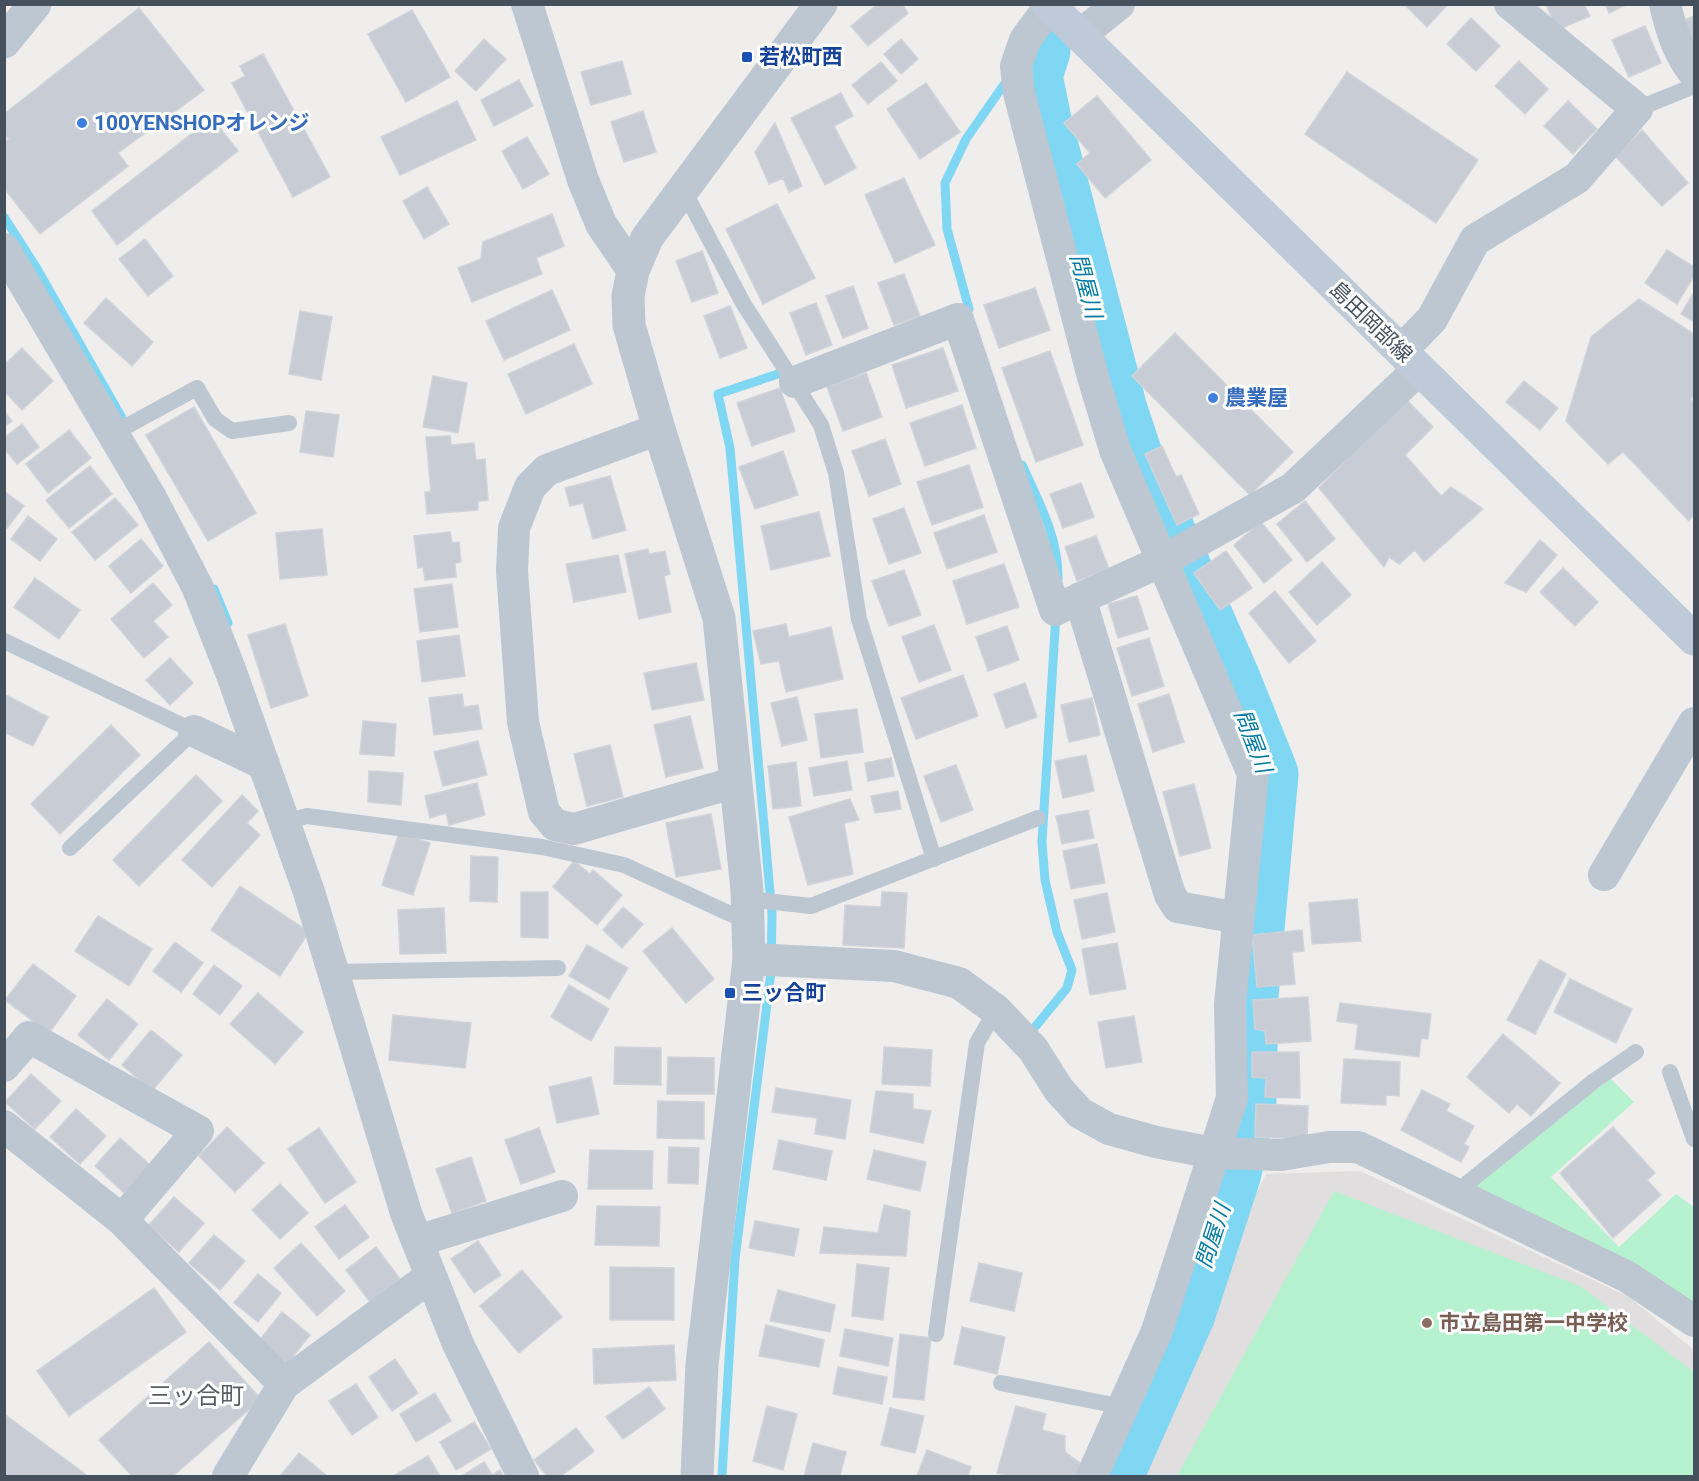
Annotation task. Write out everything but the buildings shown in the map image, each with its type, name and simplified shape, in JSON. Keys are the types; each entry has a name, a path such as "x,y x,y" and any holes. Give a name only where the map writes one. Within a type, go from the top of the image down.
{"main road":[{"name":"島田岡部線","path":"1049,5 1695,639"}],"street":[{"path":"4,42 35,4"},
{"path":"527,4 583,180 601,224 633,271"},
{"path":"696,1476 702,1364 749,959 747,911 719,618 659,429 629,325 628,296 633,271 647,238 820,4"},
{"path":"1079,36 1119,4"},
{"path":"795,382 958,319 1055,610 1162,561 1293,488 1410,360 1475,240 1577,178 1637,109 1510,4"},
{"path":"1665,4 1673,38 1695,73"},
{"path":"1049,5 1025,40 1016,66 1019,93 1093,377 1116,450 1253,774 1230,1004 1232,1098 1157,1331 1092,1476"},
{"path":"4,249 114,433 151,498 196,586 231,672 309,892 406,1213 458,1344 523,1476"},
{"path":"659,429 547,470 530,487 514,528 512,571 523,722 544,812 555,825 574,829 736,782"},
{"path":"1080,598 1170,895 1178,907 1238,918"},
{"path":"1604,874 1695,723"},
{"path":"194,731 264,764"},
{"path":"749,959 894,966 959,983 996,1010 1033,1048 1059,1090 1080,1113 1109,1130 1214,1153 1281,1155 1329,1147 1359,1147 1626,1276 1695,1321"},
{"path":"4,1066 29,1037 198,1131 122,1220"},
{"path":"4,1126 122,1220 284,1384"},
{"path":"417,1241 562,1196"},
{"path":"228,1476 284,1384 431,1276"}],"lane":[{"path":"1637,109 1695,86"},
{"path":"683,189 743,303 821,425 836,473 859,619 934,859"},
{"path":"114,433 197,388 215,419 232,431 289,423"},
{"path":"4,641 194,731 70,848"},
{"path":"284,822 308,816 542,847 624,865 747,911 811,906 1038,818"},
{"path":"333,972 558,968"},
{"path":"936,1334 977,1043 996,1010"},
{"path":"1454,1194 1594,1081 1636,1052"},
{"path":"1670,1072 1695,1139"},
{"path":"1001,1383 1124,1407"}],"shaded area":[{"name":"市立島田第一中学校","path":"1360,1171 1629,1297 1694,1350 1694,1476 1116,1476 1266,1174"}],"green space":[{"path":"1607,1075 1634,1102 1551,1177 1619,1247 1676,1194 1694,1207 1694,1312 1483,1197 1475,1184"},
{"name":"市立島田第一中学校","path":"1334,1191 1580,1286 1694,1372 1694,1476 1177,1476"}],"waterway":[{"path":"1028,64 1042,51"},
{"name":"問屋川","path":"1042,51 1034,76 1043,120 1119,410 1136,461 1231,677 1270,774 1250,996 1248,1100 1233,1173 1187,1314 1115,1476"},
{"path":"959,312 969,309 947,229 945,183 966,139 1003,86 1011,79"},
{"path":"4,217 36,267 122,418"},
{"path":"722,1476 735,1259 771,972 772,914 730,448 718,394 790,370"},
{"path":"1022,465 1052,535 1058,580"},
{"path":"214,589 228,623"},
{"path":"1035,1027 1067,988 1072,970 1057,932 1045,880 1042,842 1056,614"}],"place":[{"name":"若松町西","path":"747,57"},
{"name":"100YENSHOPオレンジ","path":"82,123"},
{"name":"農業屋","path":"1213,398"},
{"name":"三ッ合町","path":"730,993"},
{"name":"市立島田第一中学校","path":"1427,1323"}],"district":[{"name":"三ッ合町","path":"196,1396"}]}
